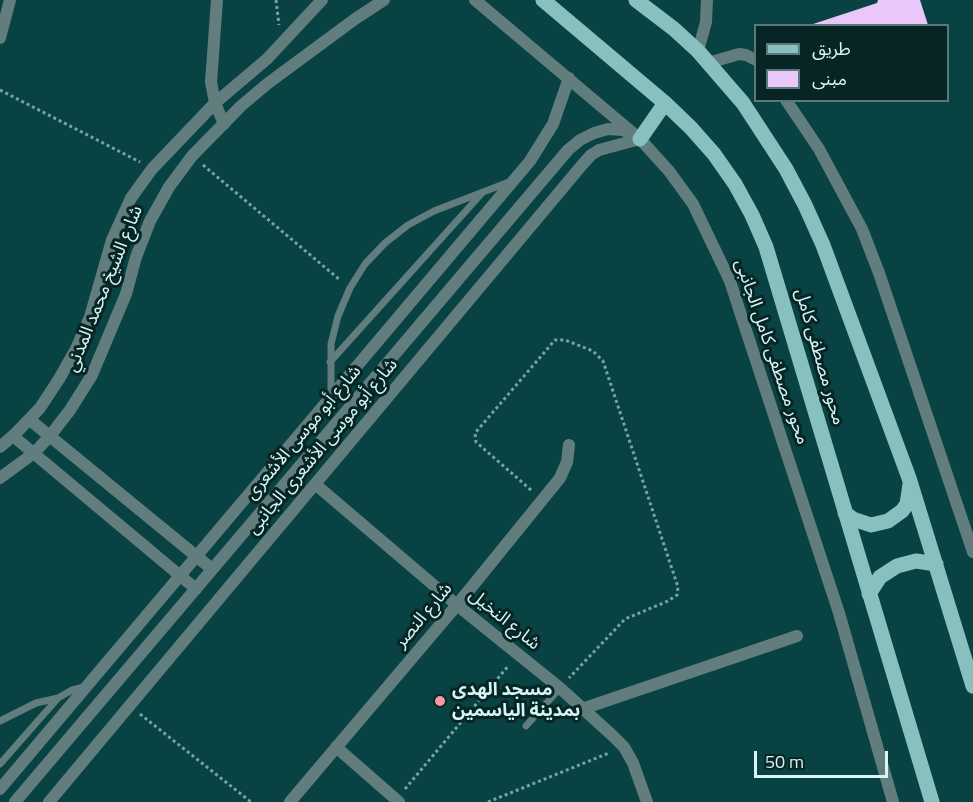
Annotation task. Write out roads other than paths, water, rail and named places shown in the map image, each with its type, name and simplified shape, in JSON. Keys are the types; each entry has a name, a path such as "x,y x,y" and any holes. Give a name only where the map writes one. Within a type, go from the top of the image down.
{"main road":[{"name":"محور مصطفى كامل","path":"543,0 665,103 706,145 735,184 752,214 766,247 932,802"},
{"name":"محور مصطفى كامل","path":"636,0 674,29 708,63 757,124 786,169 805,205 823,245 909,478 973,686"},
{"path":"640,139 665,103"},
{"path":"845,513 861,523 871,525 896,517 907,504 910,496 909,478"},
{"path":"869,594 880,577 897,566 916,561 936,564"}],"street":[{"path":"0,38 10,0"},
{"path":"217,0 211,71 214,103 224,124"},
{"name":"شارع الشيخ محمد المدني","path":"0,447 30,420 59,379 76,349 94,306 112,240 131,198 152,169 214,103 267,59 322,0"},
{"name":"شارع الشيخ محمد المدني","path":"0,478 34,453 50,436 92,375 126,294 136,257 150,221 169,188 192,156 267,84 384,0"},
{"name":"محور مصطفى كامل الجانبى","path":"475,0 640,139 669,171 693,204 730,281 839,613 892,802"},
{"path":"698,51 706,22 707,0"},
{"path":"708,63 739,54 754,59"},
{"name":"شارع أبو موسى الأشعرى","path":"2,782 87,686 530,161 553,124 569,78"},
{"path":"787,102 819,149 862,229 972,545"},
{"name":"شارع أبو موسى الأشعرى","path":"15,802 567,150 580,140 608,129 623,130 640,139"},
{"name":"شارع أبو موسى الأشعرى الجانبى","path":"49,802 591,155 609,146 640,139"},
{"path":"30,420 212,569"},
{"path":"13,436 196,589"},
{"name":"شارع النصر","path":"290,802 457,605 561,477 567,462 568,445"},
{"name":"شارع النخيل","path":"315,484 457,605 560,688 624,747 633,763 647,802"},
{"path":"582,709 797,636"},
{"path":"336,747 397,801"}],"lane":[{"path":"331,397 331,344 338,316 350,288 365,264 385,243 408,225 434,211 514,180"},
{"path":"330,362 484,191"},
{"path":"0,722 36,703 58,698 72,690 87,686"},
{"path":"526,726 560,688"},
{"path":"0,764 58,698"}],"place":[{"name":"مسجد الهدى بمدينة الياسمين","path":"440,701"}]}
